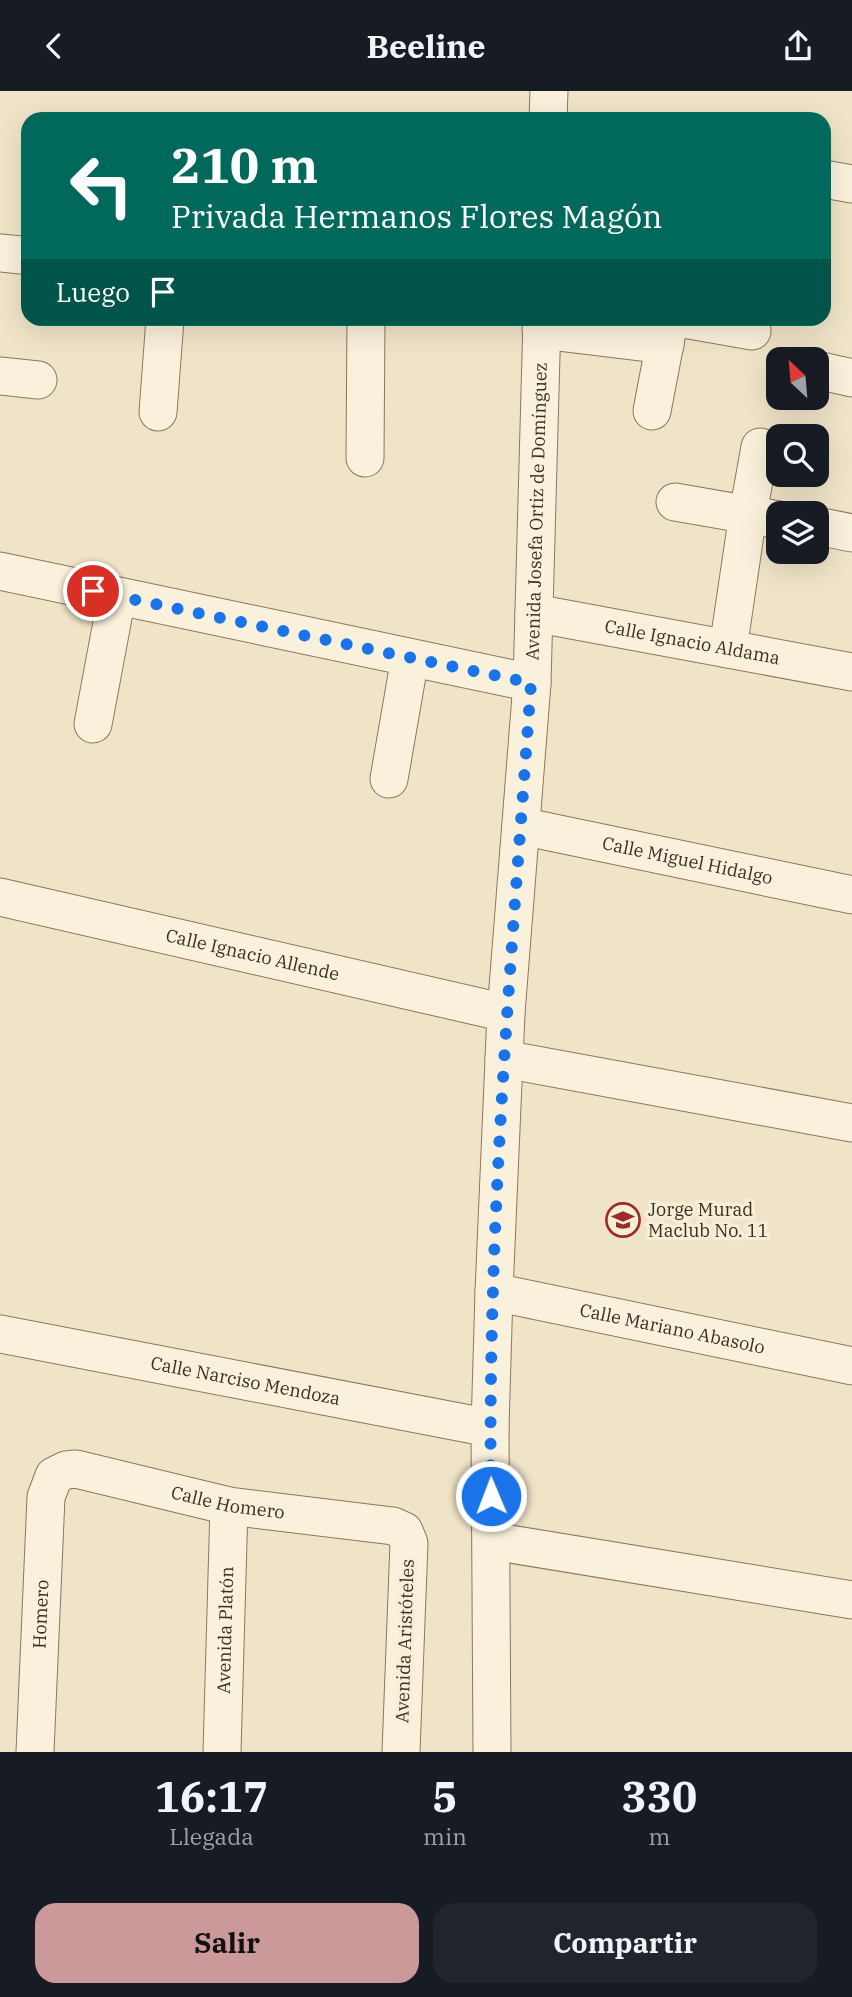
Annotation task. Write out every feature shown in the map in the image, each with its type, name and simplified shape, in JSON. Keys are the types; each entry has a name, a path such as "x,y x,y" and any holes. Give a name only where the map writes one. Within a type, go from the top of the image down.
{"street":[{"path":"548,112 549,91"},
{"path":"831,180 852,184"},
{"path":"158,412 164,326"},
{"path":"365,458 366,326"},
{"name":"Avenida Josefa Ortiz de Domínguez","path":"492,1752 490,1428 494,1292 506,1013 531,683 542,326"},
{"path":"631,326 752,331"},
{"path":"652,411 675,327"},
{"path":"830,373 852,378"},
{"path":"0,376 38,380"},
{"path":"728,649 763,517 760,447"},
{"path":"675,502 763,517"},
{"path":"829,528 852,533"},
{"path":"0,571 531,683"},
{"path":"93,724 117,596"},
{"name":"Calle Ignacio Aldama","path":"534,613 852,672"},
{"path":"389,779 410,658"},
{"name":"Calle Miguel Hidalgo","path":"521,826 852,895"},
{"name":"Calle Ignacio Allende","path":"0,897 506,1013"},
{"path":"504,1059 852,1123"},
{"name":"Calle Mariano Abasolo","path":"494,1292 852,1366"},
{"name":"Calle Narciso Mendoza","path":"0,1334 490,1428"},
{"name":"Calle Homero","path":"54,1476 76,1469 229,1506 393,1526 404,1531"},
{"name":"Homero","path":"35,1752 46,1497 54,1476"},
{"name":"Avenida Platón","path":"222,1752 229,1506"},
{"name":"Avenida Aristóteles","path":"401,1752 409,1543 404,1531"},
{"path":"492,1541 852,1600"}],"place":[{"name":"Jorge Murad Maclub No. 11","path":"623,1220"}],"route":[{"path":"93,591 531,683 506,1013 494,1292 491,1496"}]}
